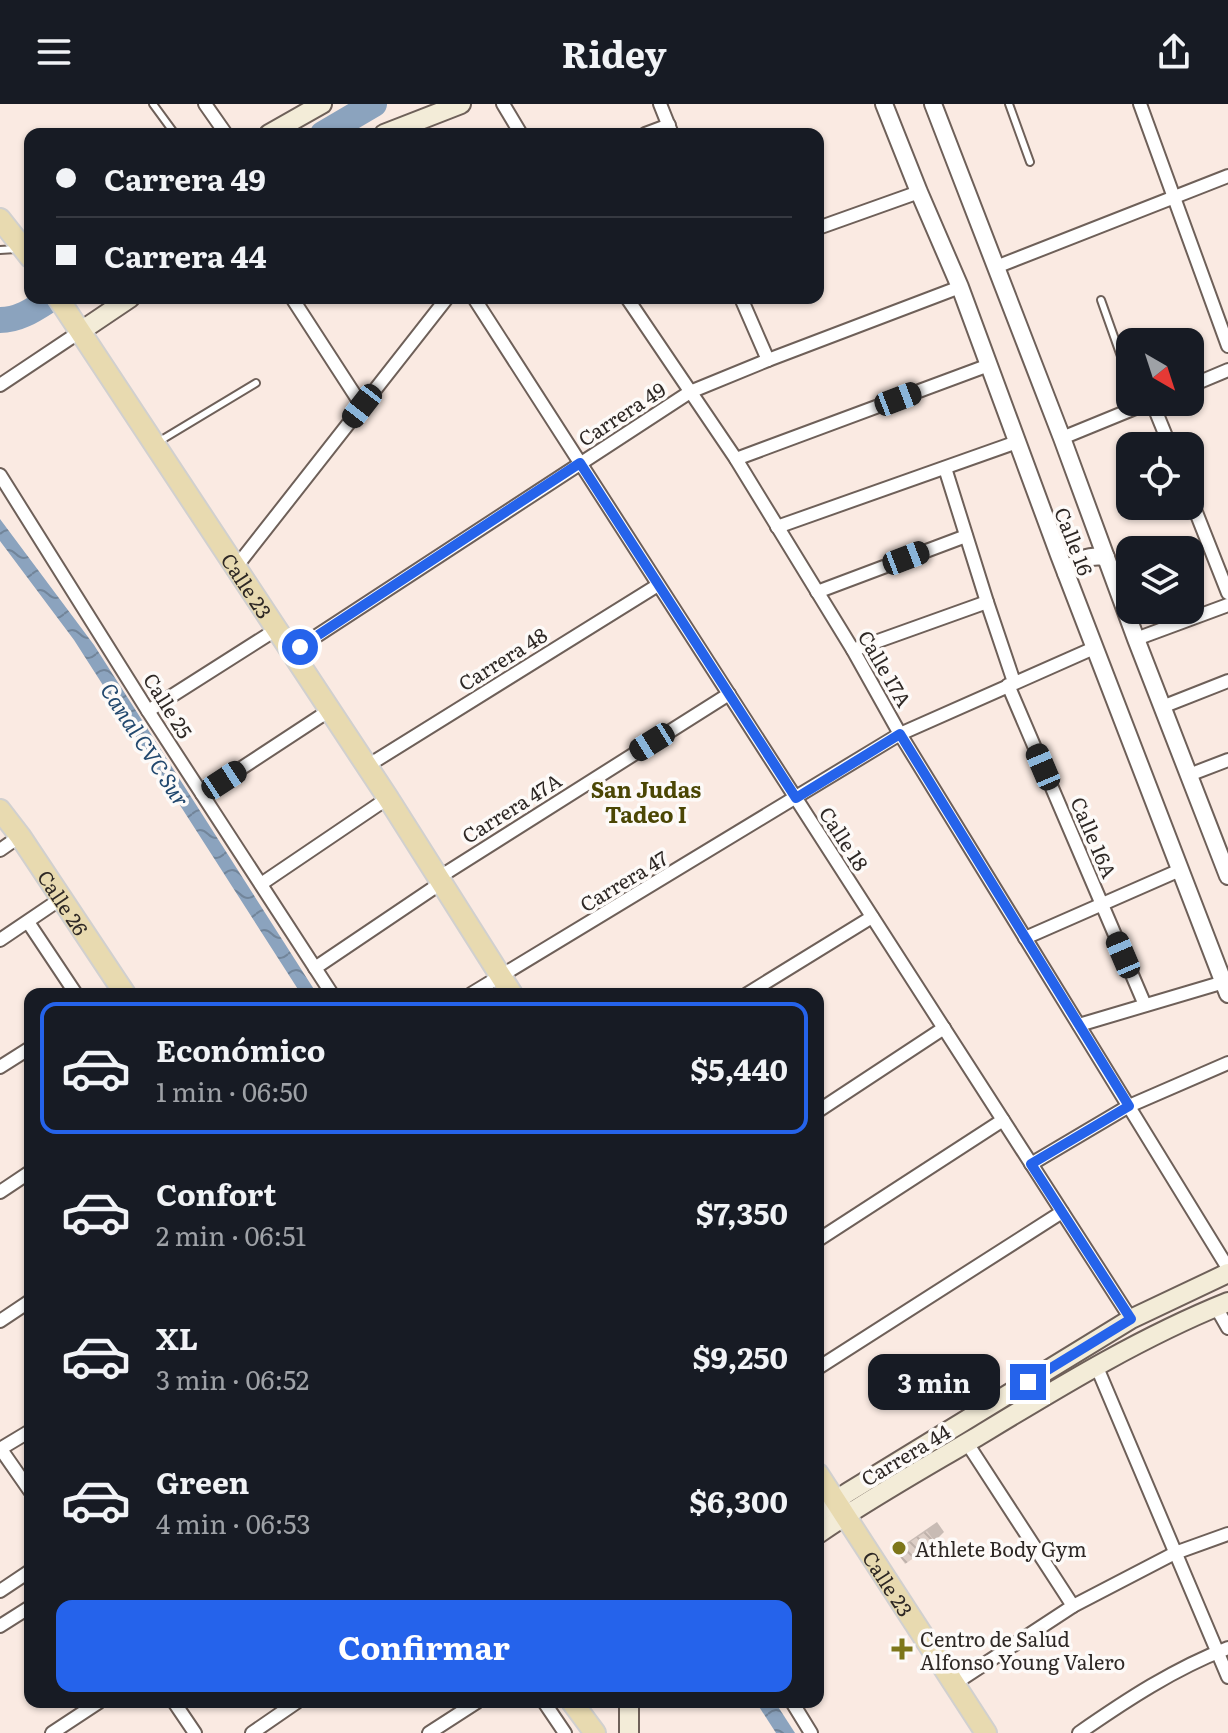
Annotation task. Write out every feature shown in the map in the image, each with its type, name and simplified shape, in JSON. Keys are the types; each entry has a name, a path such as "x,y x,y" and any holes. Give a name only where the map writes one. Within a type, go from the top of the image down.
{"main road":[{"path":"280,128 322,104"},
{"path":"399,128 461,104"},
{"path":"0,219 24,249"},
{"name":"Calle 23","path":"62,304 388,798 506,985"},
{"path":"77,326 119,304"},
{"name":"Calle 26","path":"0,810 121,988"},
{"name":"Carrera 44","path":"833,1510 1131,1319 1228,1270"},
{"name":"Carrera 44","path":"833,1510 967,1443 1096,1365 1222,1304"},
{"name":"Calle 23","path":"824,1488 833,1510 986,1733"},
{"path":"576,1708 595,1733"},
{"path":"629,1733 630,1708"}],"street":[{"path":"205,104 222,128"},
{"path":"503,104 517,128"},
{"path":"660,104 670,128"},
{"name":"Calle 16","path":"884,104 960,287 1094,648 1226,988"},
{"name":"Calle 16","path":"933,104 1162,707 1224,852 1228,876"},
{"path":"1140,104 1228,346"},
{"path":"996,267 1228,176"},
{"path":"824,226 919,192"},
{"name":"Carrera 49","path":"292,652 690,392 960,287"},
{"path":"296,304 362,406"},
{"path":"236,567 442,304"},
{"name":"Calle 18","path":"478,304 1131,1319"},
{"name":"Calle 17A","path":"631,304 736,459 853,650 900,734 1228,1270"},
{"path":"744,304 768,360"},
{"path":"0,385 77,326"},
{"path":"736,459 989,365"},
{"path":"1204,380 1228,370"},
{"path":"1062,438 1116,415"},
{"path":"777,527 1017,442"},
{"name":"Calle 16A","path":"945,468 1011,684 1145,1005"},
{"name":"Calle 25","path":"0,475 148,711 328,988"},
{"path":"1199,520 1228,593"},
{"path":"817,592 966,536"},
{"path":"1059,555 1081,553 1099,539"},
{"path":"1066,573 1083,558 1106,557"},
{"name":"Carrera 48","path":"367,766 658,585"},
{"path":"853,650 987,602"},
{"path":"1136,639 1228,605"},
{"path":"148,711 277,629"},
{"name":"Carrera 47","path":"506,985 900,734 1094,648"},
{"path":"1162,707 1228,681"},
{"name":"Carrera 47A","path":"315,968 439,880 729,694"},
{"path":"202,794 330,710"},
{"path":"1189,775 1228,760"},
{"path":"261,884 388,798"},
{"path":"0,850 20,836"},
{"path":"1025,938 1180,870"},
{"path":"0,940 62,898"},
{"path":"757,988 872,917"},
{"name":"Calle 26","path":"28,922 72,988"},
{"path":"1079,1025 1145,1005 1226,988"},
{"path":"824,1107 944,1028"},
{"path":"0,1067 24,1052"},
{"path":"1031,1164 1129,1106 1228,1063"},
{"path":"824,1236 1003,1120"},
{"path":"0,1192 24,1176"},
{"path":"824,1364 1062,1212"},
{"path":"1222,1304 1228,1328"},
{"path":"0,1321 24,1305"},
{"path":"1096,1365 1175,1553 1223,1650 1228,1677"},
{"path":"24,1434 0,1448 24,1482"},
{"path":"967,1443 1073,1606"},
{"path":"954,1684 1073,1606 1175,1553 1228,1534"},
{"path":"0,1591 24,1575"},
{"path":"0,1626 24,1611"},
{"path":"1079,1733 1122,1703 1223,1650"},
{"path":"52,1733 90,1708"},
{"path":"178,1708 195,1733"},
{"path":"252,1733 288,1708"},
{"path":"429,1733 468,1708"},
{"path":"548,1708 565,1733"},
{"path":"796,1708 811,1733"}],"lane":[{"path":"153,104 171,128"},
{"path":"1009,104 1030,162"},
{"path":"0,250 24,253"},
{"path":"1101,300 1116,342"},
{"path":"155,444 256,383"}],"water":[{"name":"Canal CVC Sur","path":"0,519 94,645 313,988 297,988 74,640 0,541"},
{"path":"760,1708 779,1708 795,1733 776,1733"}],"building":[{"path":"927,1531 936,1543 905,1564 896,1551"}],"waterway":[{"path":"333,128 374,104"},
{"path":"0,320 21,316 42,304"}],"place":[{"name":"Athlete Body Gym","path":"899,1548"},
{"name":"Centro de Salud Alfonso Young Valero","path":"902,1649"}],"district":[{"name":"San Judas Tadeo I","path":"646,800"}],"route":[{"path":"300,647 580,463 796,798 900,734 1129,1106 1031,1164 1131,1319 1028,1382"}]}
